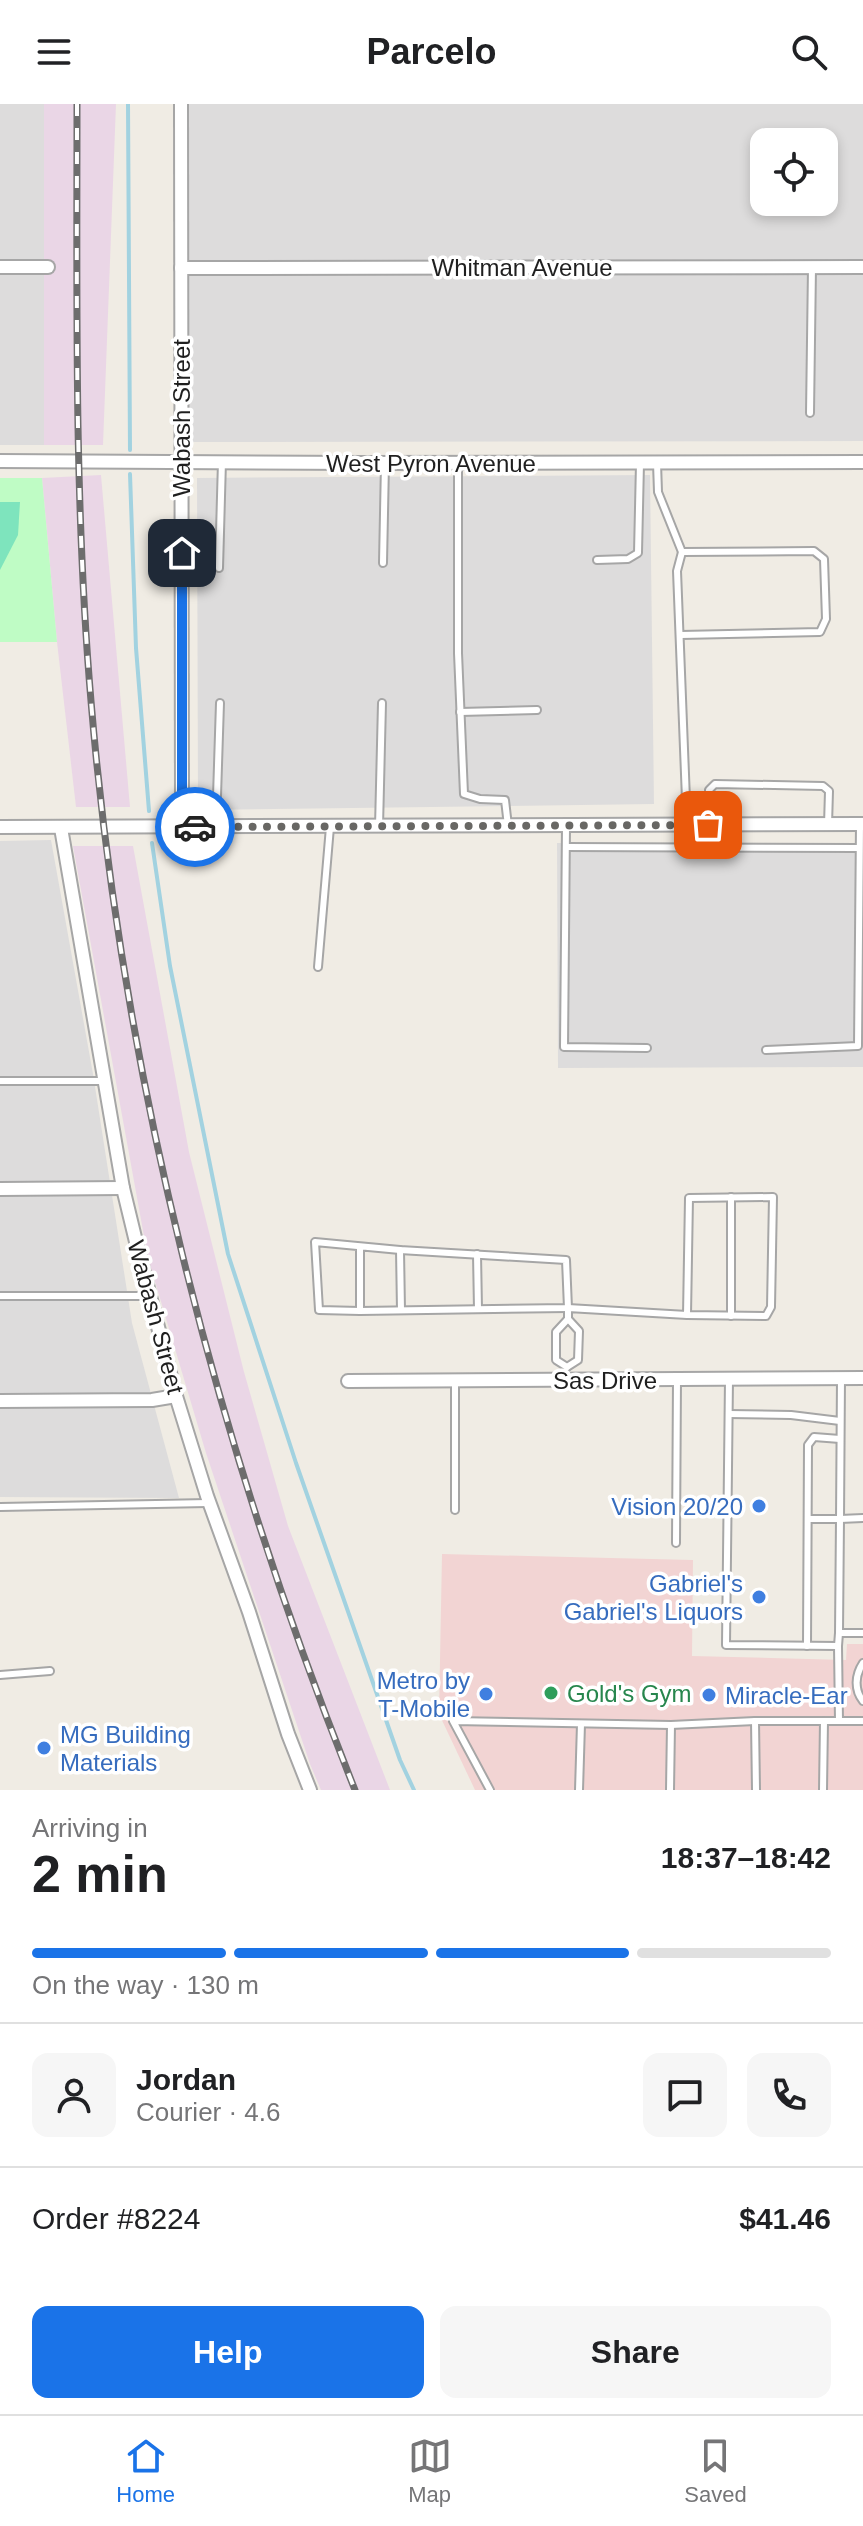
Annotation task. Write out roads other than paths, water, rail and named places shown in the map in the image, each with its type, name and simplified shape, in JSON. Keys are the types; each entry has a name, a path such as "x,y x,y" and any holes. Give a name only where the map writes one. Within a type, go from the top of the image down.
{"street":[{"name":"Wabash Street","path":"181,104 182,827"},
{"path":"0,267 48,267"},
{"name":"Whitman Avenue","path":"181,268 863,267"},
{"name":"West Pyron Avenue","path":"0,461 863,462"},
{"path":"0,827 861,824"},
{"name":"Wabash Street","path":"61,828 123,1188 150,1296 176,1396 210,1503 310,1790"},
{"path":"0,1189 123,1188"},
{"name":"Sas Drive","path":"348,1381 455,1380 566,1374 677,1379 863,1378"},
{"path":"0,1401 152,1400 176,1396"}],"lane":[{"path":"810,413 812,267"},
{"path":"219,568 222,461"},
{"path":"458,462 460,712 464,794 480,799 505,800 508,826"},
{"path":"383,563 385,463"},
{"path":"597,560 628,559 638,553 640,463"},
{"path":"657,463 658,492 682,552 677,571 687,825"},
{"path":"681,635 820,632 826,619 824,559 814,551 682,552"},
{"path":"216,827 220,703"},
{"path":"379,827 382,703"},
{"path":"460,712 537,710"},
{"path":"708,825 709,790 715,784 823,786 829,791 828,825"},
{"path":"766,1050 858,1046 861,824"},
{"path":"566,826 564,1047 647,1048"},
{"path":"318,967 330,827"},
{"path":"566,847 859,848"},
{"path":"0,1081 105,1081"},
{"path":"731,1197 731,1316"},
{"path":"568,1319 556,1332 556,1360 566,1374 578,1360 579,1331 568,1319 568,1308 566,1260 315,1242 319,1310 568,1308 687,1315 766,1316 771,1307 773,1197 689,1198 687,1315"},
{"path":"360,1247 360,1311"},
{"path":"400,1250 401,1310"},
{"path":"477,1254 478,1309"},
{"path":"0,1296 150,1296"},
{"path":"839,1721 841,1378"},
{"path":"676,1543 677,1379"},
{"path":"729,1379 726,1645 838,1646"},
{"path":"455,1380 455,1510"},
{"path":"729,1414 791,1415 840,1421"},
{"path":"807,1646 808,1445 814,1437 840,1439"},
{"path":"0,1507 210,1503"},
{"path":"808,1519 863,1518"},
{"path":"839,1633 863,1633"},
{"path":"863,1663 856,1675 857,1689 863,1701"},
{"path":"0,1675 50,1671"},
{"path":"490,1790 453,1721 671,1725 863,1721"},
{"path":"755,1721 756,1790"},
{"path":"823,1790 824,1721"},
{"path":"579,1790 581,1724"},
{"path":"670,1790 671,1725"}],"waterway":[{"path":"128,104 130,450"},
{"path":"130,474 136,648 149,811"},
{"path":"152,843 170,966 228,1254 296,1463 400,1760 414,1790"}],"railway":[{"path":"77,104 78,402 86,626 106,841 126,980 182,1255 219,1391 259,1526 355,1790"}],"place":[{"name":"Vision 20/20","path":"759,1506"},
{"name":"Gabriel's Gabriel's Liquors","path":"759,1597"},
{"name":"Gold's Gym","path":"551,1693"},
{"name":"Metro by T-Mobile","path":"486,1694"},
{"name":"Miracle-Ear","path":"709,1695"},
{"name":"MG Building Materials","path":"44,1748"}]}
